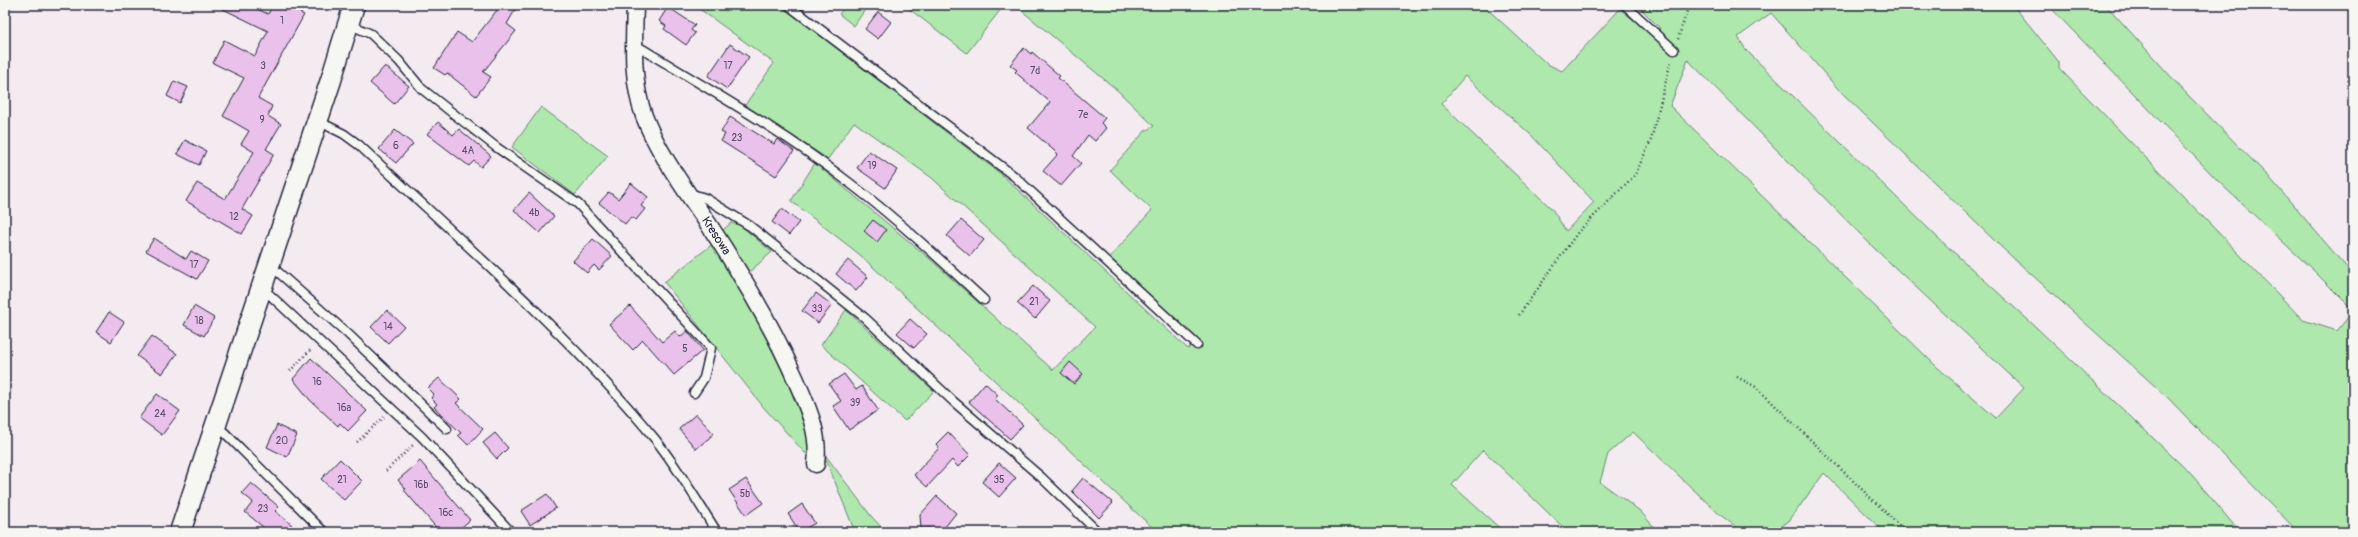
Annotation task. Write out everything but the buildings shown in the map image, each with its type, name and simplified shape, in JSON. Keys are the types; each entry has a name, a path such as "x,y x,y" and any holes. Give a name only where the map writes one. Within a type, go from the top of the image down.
{"street":[{"name":"Kresowa","path":"635,5 634,44 636,82 644,116 664,158 726,251 779,342 815,428 818,449 816,464"},
{"path":"180,532 318,121 352,14"}],"lane":[{"path":"788,5 1014,176 1197,345"},
{"path":"1626,5 1674,50"},
{"path":"352,14 399,61 422,89 496,147 578,204 712,348 704,378 694,393"},
{"path":"634,44 783,135 851,184 920,240 984,300"},
{"path":"318,121 344,134 359,145 538,314 620,399 656,441 717,532"},
{"path":"688,193 705,198 750,226 865,318 954,402 1041,477 1098,532"},
{"path":"269,266 278,272 348,334 447,429"},
{"path":"260,293 270,295 422,437 511,532"},
{"path":"214,428 224,432 324,532"}],"path":[{"path":"1519,315 1578,232 1635,176 1651,140 1674,50 1689,5"},
{"path":"1736,378 1756,387 1906,532"},
{"path":"357,442 387,414"},
{"path":"386,471 416,443"},
{"path":"480,532 490,523 487,520"}],"green space":[{"path":"694,5 780,5 1001,174 1188,349 1197,338 1109,258 1152,210 1110,170 1145,131 1154,126 1117,90 1015,5 1483,5 1547,64 1562,71 1620,9 1652,35 1660,28 1637,5 2013,5 2059,62 2059,68 2303,320 2337,331 2353,311 2353,532 2298,532 2167,397 1999,245 1839,90 1771,13 1738,37 1746,50 1937,237 2038,329 2192,475 2233,524 2243,532 1884,532 1824,473 1789,521 1773,532 1743,532 1719,514 1633,432 1608,454 1600,482 1640,511 1658,532 1568,532 1483,450 1452,485 1504,532 1154,532 1155,530 859,254 791,201 815,163 930,259 1053,370 1095,327 932,178 854,122 828,159 745,105 774,63","holes":["1688,60 1874,248 2024,388 1996,418 1937,367 1670,106","1465,76 1530,134 1594,202 1566,231 1552,209 1441,104"]},
{"path":"847,5 868,5 854,26 839,14"},
{"path":"904,5 994,5 1001,9 967,53"},
{"path":"2048,5 2106,5 2184,91 2269,177 2348,269 2353,310 2314,271 2223,186"},
{"path":"541,107 608,156 575,195 512,147"},
{"path":"731,223 740,225 772,252 748,273 723,237 723,230"},
{"path":"714,243 745,289 800,404 812,454 805,453 765,409 664,282"},
{"path":"846,310 934,391 905,421 821,345"},
{"path":"823,452 871,516 886,532 855,532"}]}
